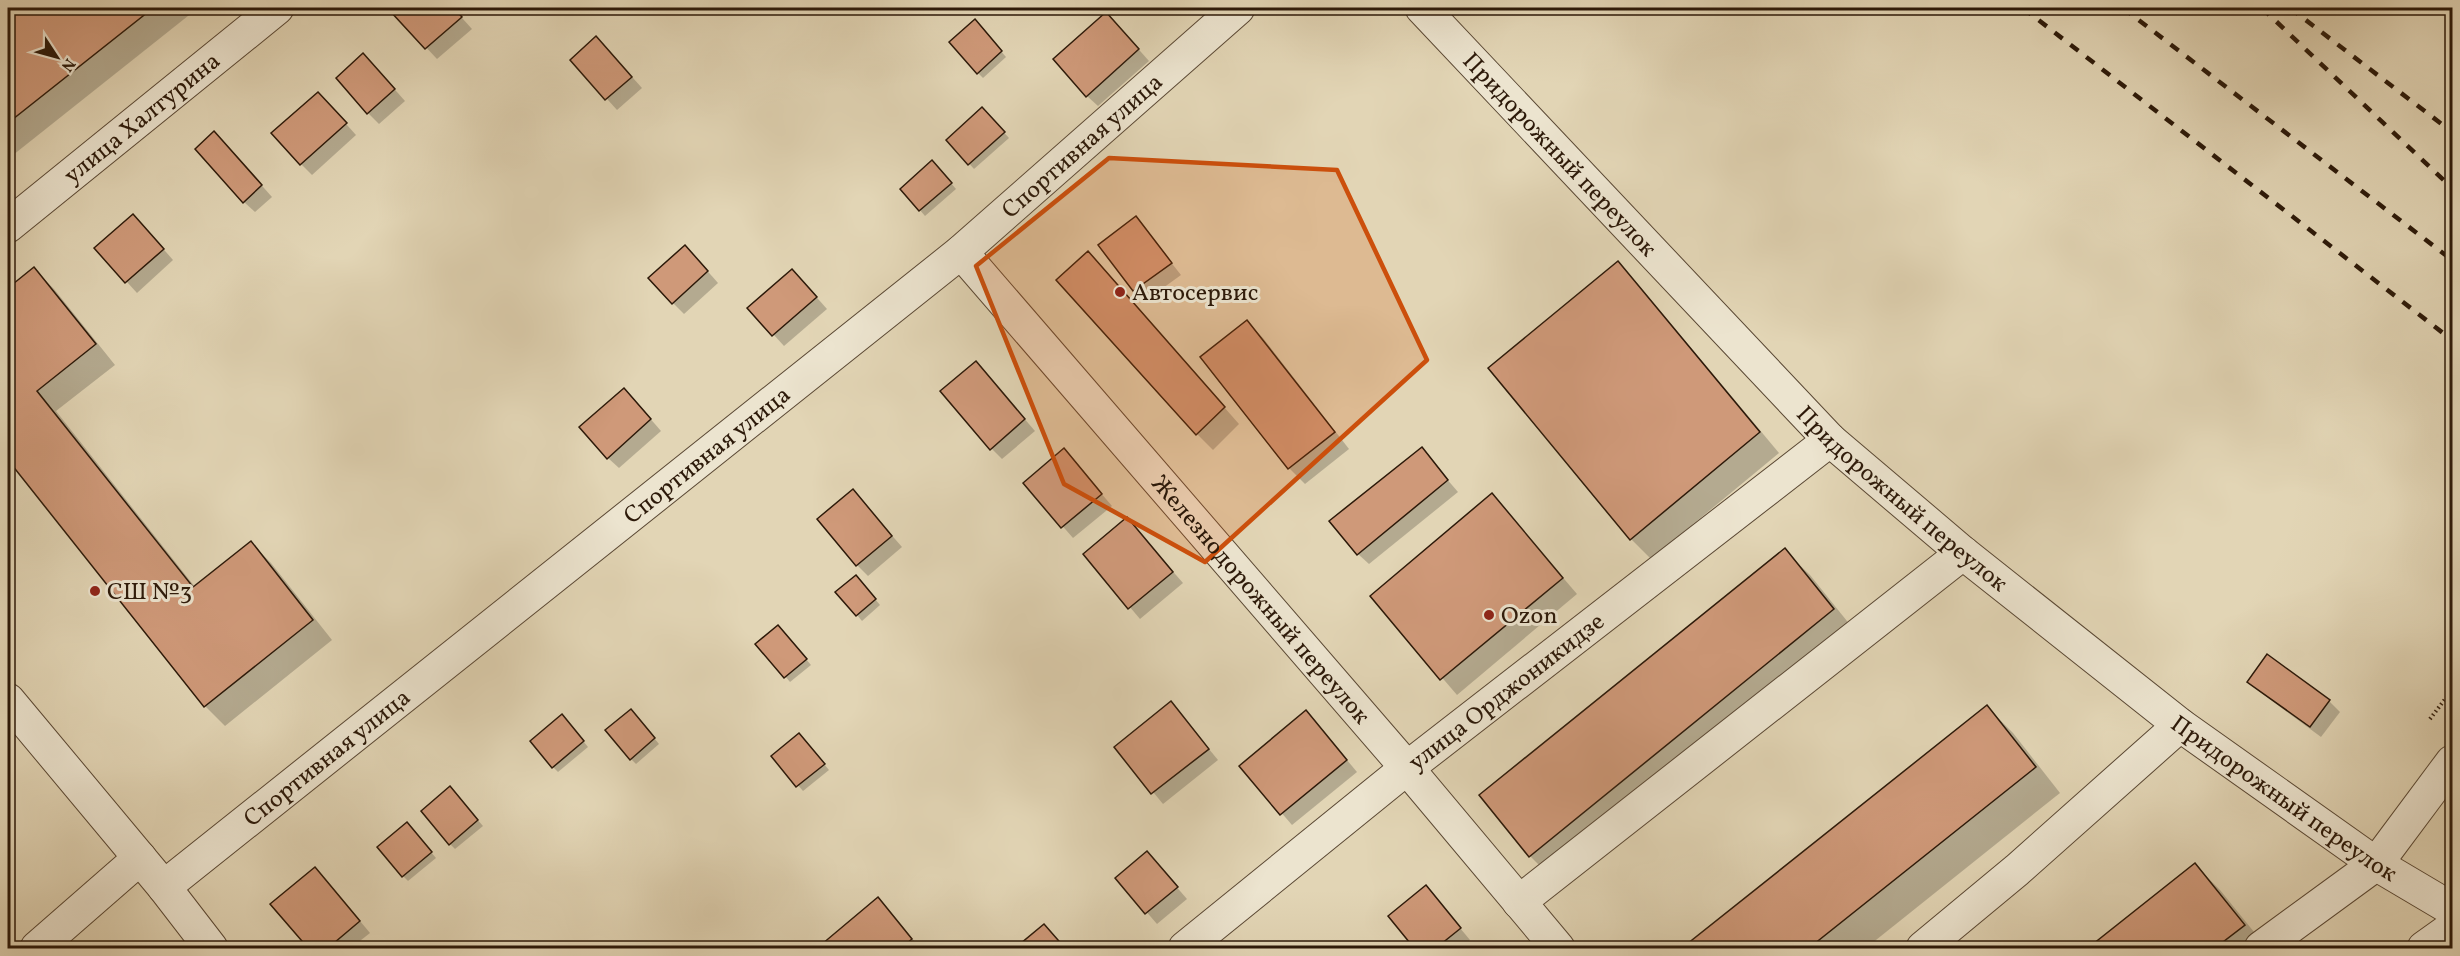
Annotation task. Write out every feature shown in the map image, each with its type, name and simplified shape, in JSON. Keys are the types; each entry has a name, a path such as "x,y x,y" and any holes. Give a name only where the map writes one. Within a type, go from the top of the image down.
{"street":[{"name":"улица Халтурина","path":"8,226 277,8"},
{"name":"Спортивная улица","path":"164,887 961,252 1238,8"},
{"name":"Придорожный переулок","path":"1422,8 1830,440 1964,553 2180,725 2376,864 2452,909"},
{"name":"Железнодорожный переулок","path":"961,252 1407,768 1558,948"},
{"name":"улица Орджоникидзе","path":"1185,948 1407,768 1830,440"},
{"path":"1519,902 1964,553"},
{"path":"8,700 164,887 211,948"},
{"path":"1923,948 2017,870 2180,725"},
{"path":"2261,948 2376,864 2452,762"},
{"path":"37,948 140,858"},
{"path":"2424,948 2452,928"}],"path":[{"path":"2430,719 2452,690"}],"highlighted area":[{"path":"1109,158 1337,170 1427,360 1205,562 1064,484 976,266"}],"building":[{"path":"17,8 153,8 8,123 8,15"},
{"path":"396,8 454,8 462,17 425,49 391,12"},
{"path":"1106,12 1139,49 1086,97 1053,59"},
{"path":"975,19 1002,51 977,74 949,42"},
{"path":"596,36 632,77 605,100 570,60"},
{"path":"363,53 395,89 367,114 336,78"},
{"path":"318,92 347,123 300,165 271,133"},
{"path":"982,107 1005,132 968,165 946,140"},
{"path":"214,131 262,185 243,203 195,149"},
{"path":"932,160 952,183 919,211 900,189"},
{"path":"133,214 164,249 125,283 94,248"},
{"path":"1136,216 1172,263 1133,291 1098,245"},
{"path":"685,245 708,271 672,304 648,278"},
{"path":"1088,251 1225,407 1196,435 1056,280"},
{"path":"1618,261 1760,432 1630,540 1488,368"},
{"path":"34,267 96,344 37,391 193,587 251,541 313,620 204,707 8,460 8,288"},
{"path":"792,269 817,297 772,336 747,308"},
{"path":"1247,320 1335,432 1288,469 1200,357"},
{"path":"976,361 1025,419 990,450 940,391"},
{"path":"624,388 651,419 607,459 579,427"},
{"path":"1422,447 1448,480 1357,555 1329,521"},
{"path":"1064,448 1102,494 1061,528 1023,483"},
{"path":"853,489 892,536 856,566 817,519"},
{"path":"1492,493 1563,578 1440,680 1370,596"},
{"path":"1127,517 1173,572 1128,609 1083,554"},
{"path":"1785,548 1834,609 1529,857 1479,795"},
{"path":"856,575 876,599 856,616 835,592"},
{"path":"778,625 807,659 784,678 755,644"},
{"path":"2267,654 2330,700 2310,727 2247,682"},
{"path":"1171,701 1209,749 1151,794 1114,747"},
{"path":"1987,705 2036,767 1809,948 1682,948"},
{"path":"631,709 655,738 630,760 605,730"},
{"path":"1306,710 1347,760 1280,815 1239,766"},
{"path":"562,714 584,741 552,768 530,741"},
{"path":"799,733 825,764 796,787 771,756"},
{"path":"450,786 478,820 449,845 421,811"},
{"path":"407,822 432,852 402,877 377,847"},
{"path":"1147,851 1178,887 1145,914 1115,878"},
{"path":"2195,863 2245,925 2215,948 2088,948"},
{"path":"315,867 360,921 328,948 308,948 270,904"},
{"path":"1426,885 1461,928 1436,948 1414,948 1388,916"},
{"path":"878,897 912,939 901,948 825,948 822,944"},
{"path":"1044,924 1065,948 1015,948"}],"railway":[{"path":"2023,8 2452,340"},
{"path":"2123,8 2452,260"},
{"path":"2262,8 2452,188"},
{"path":"2290,8 2452,132"}],"place":[{"name":"Автосервис","path":"1120,292"},
{"name":"СШ №3","path":"95,591"},
{"name":"Ozon","path":"1489,615"}]}
